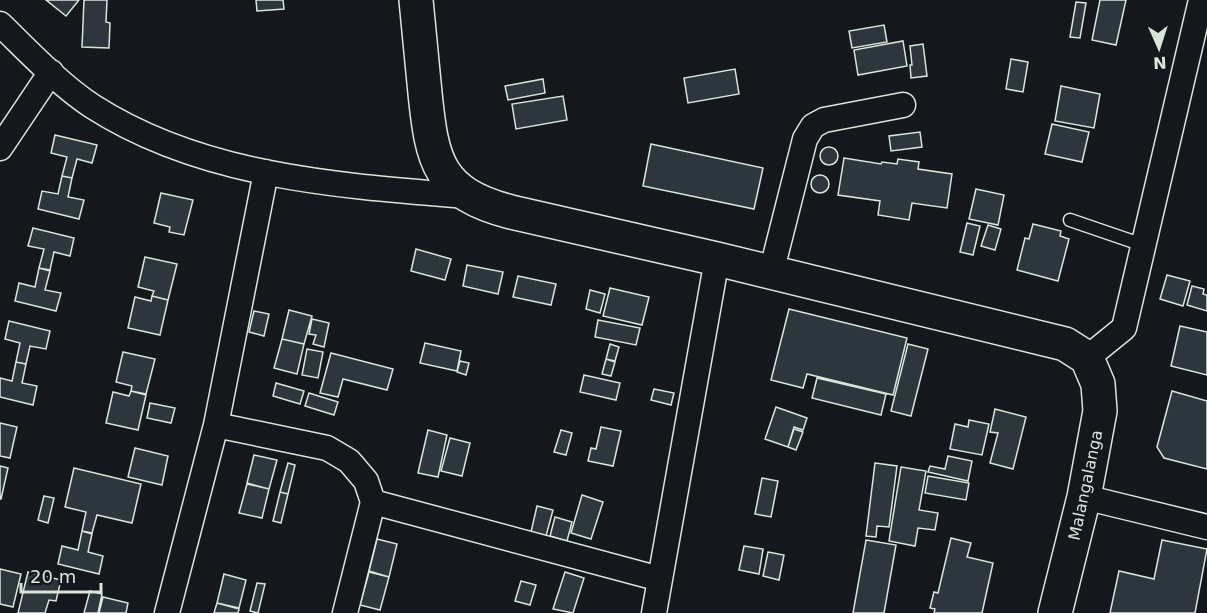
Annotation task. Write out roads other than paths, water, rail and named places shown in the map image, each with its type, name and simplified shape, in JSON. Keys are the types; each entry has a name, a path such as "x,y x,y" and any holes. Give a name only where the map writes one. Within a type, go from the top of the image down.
{"street":[{"path":"416,0 429,133 435,158 453,184 468,196 487,206 511,212 717,259 1065,344 1088,358 1124,328 1201,0"},
{"path":"0,24 89,105 131,130 182,151 266,172 371,189 468,196"},
{"path":"0,148 51,72"},
{"path":"771,273 805,139 813,126 824,120 903,105"},
{"path":"167,613 216,425 266,172"},
{"path":"654,613 717,259"},
{"name":"Malangalanga","path":"1055,613 1084,497 1100,411 1098,384 1088,358"},
{"path":"216,425 327,448 350,461 366,481 373,502 345,613"},
{"path":"1084,497 1207,527"},
{"path":"373,502 660,579"}],"lane":[{"path":"1070,220 1143,245"}]}
